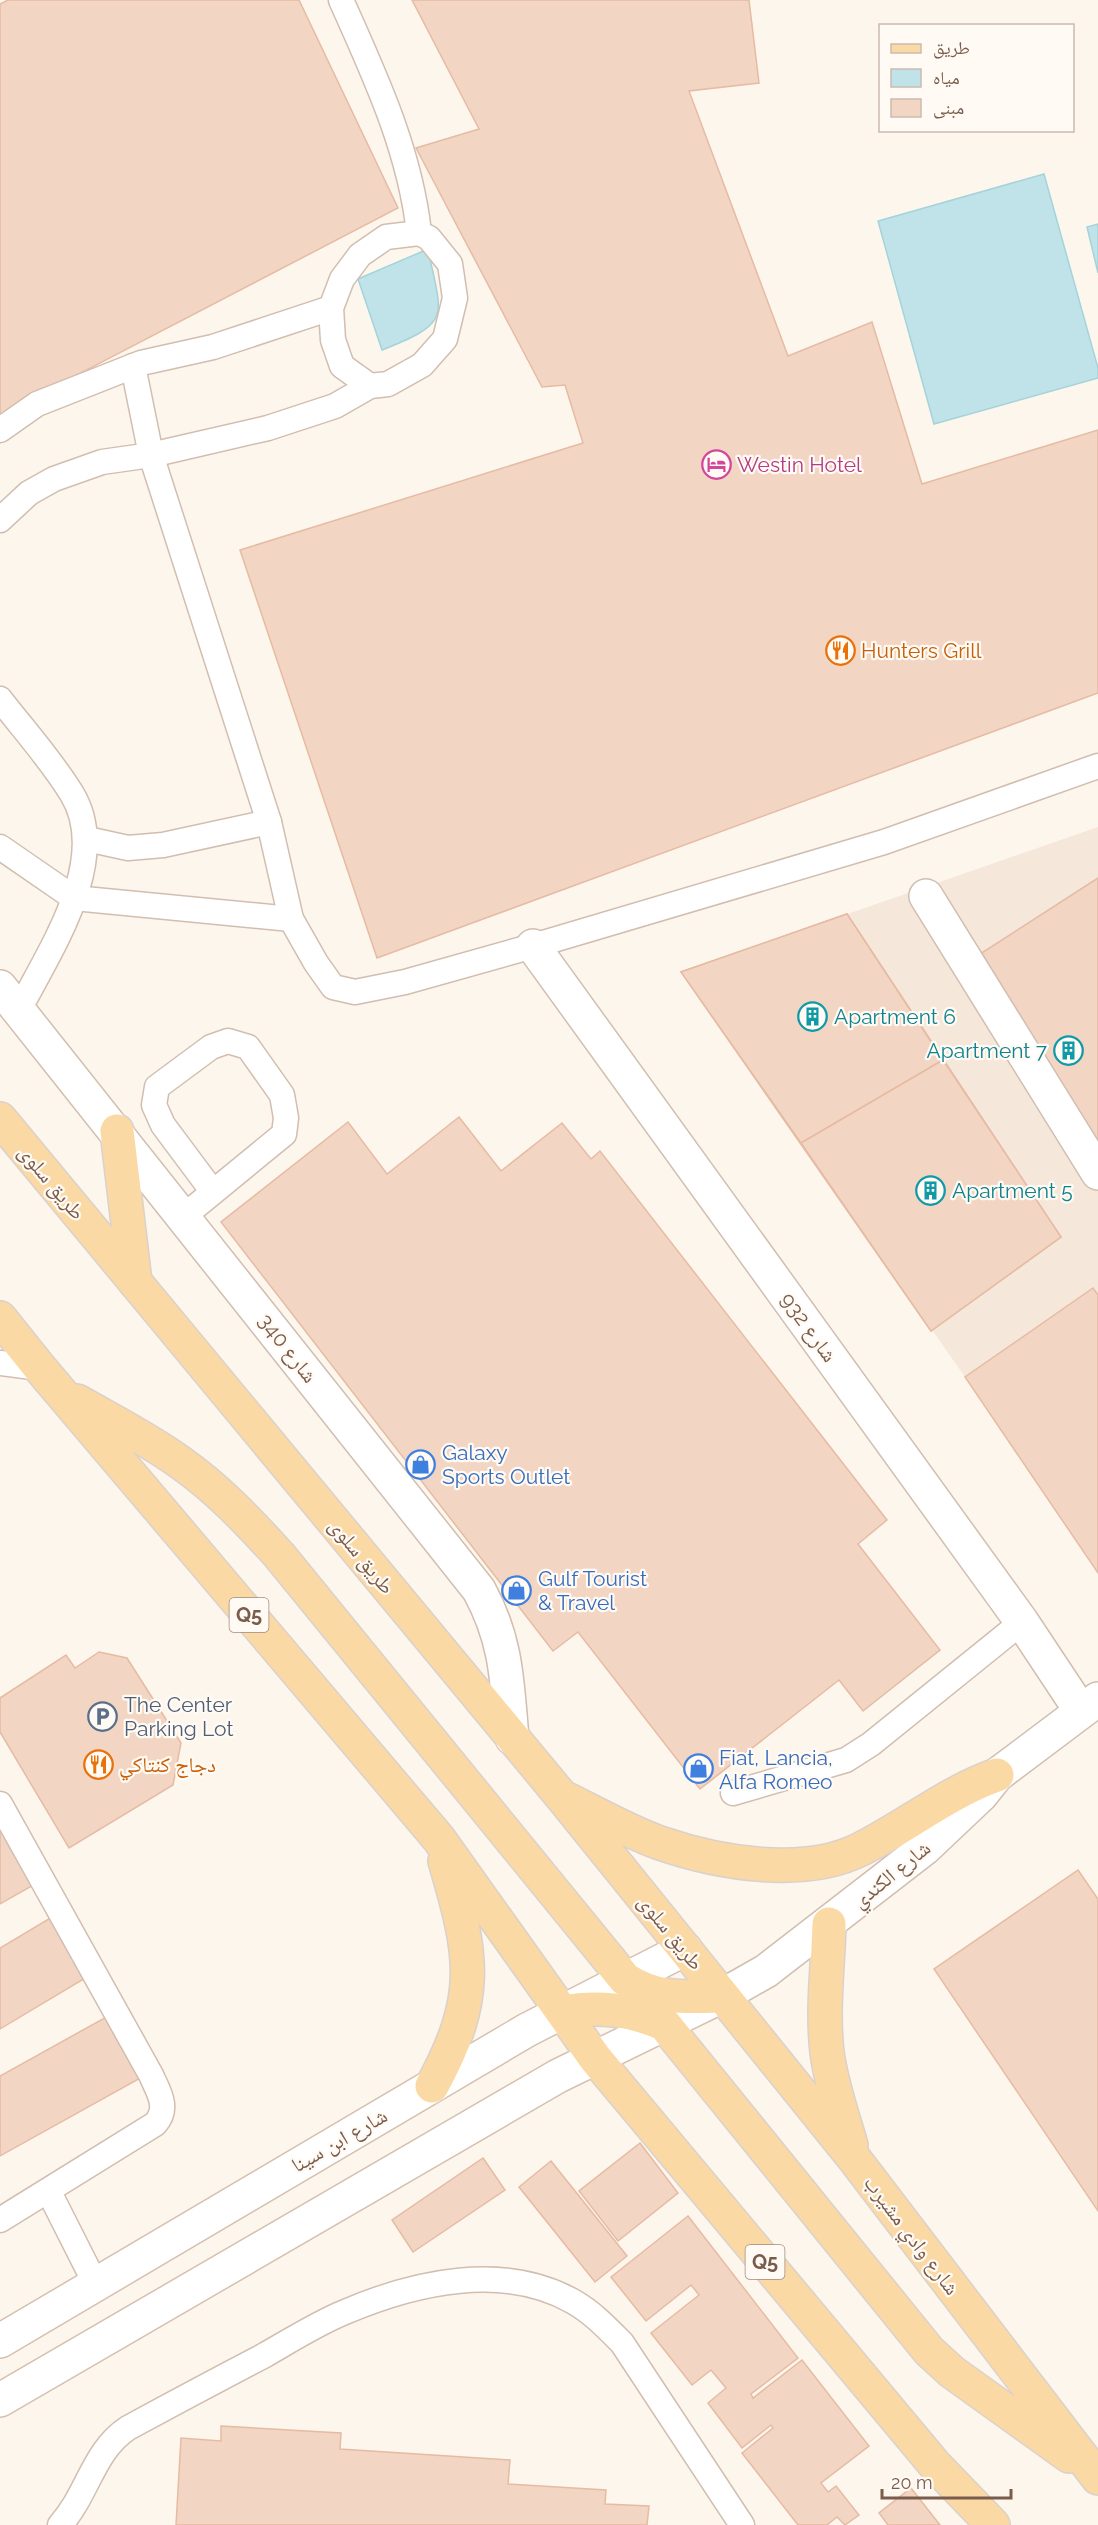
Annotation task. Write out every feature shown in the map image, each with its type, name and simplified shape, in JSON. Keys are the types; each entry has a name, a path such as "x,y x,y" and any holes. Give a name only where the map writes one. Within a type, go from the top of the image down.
{"main road":[{"name":"طريق سلوى","path":"0,1119 562,1797 722,1996"},
{"path":"117,1131 135,1282"},
{"name":"Q5","path":"0,1318 49,1380 439,1839 595,2058 935,2465 993,2525"},
{"path":"49,1380 182,1464 249,1522 279,1555 625,1979 640,1989 673,1998 722,1996"},
{"path":"562,1797 632,1831 687,1851 749,1863 811,1865 859,1851 968,1785 997,1775"},
{"path":"432,2086 450,2052 462,2017 468,1979 468,1951 463,1922 439,1839"},
{"path":"829,1924 824,1999 827,2051 832,2082 856,2161"},
{"name":"شارع وادي مشيرب","path":"722,1996 856,2161 1097,2476"},
{"path":"563,2012 604,2008 625,2011 664,2024 930,2351 976,2391 1097,2476"},
{"path":"935,2465 975,2525"}],"street":[{"path":"926,896 1098,1173"},
{"name":"شارع 932","path":"533,946 1022,1622 1089,1705"},
{"name":"شارع 340","path":"9,999 117,1131 478,1590 491,1613 502,1641 512,1738"},
{"name":"شارع الكندي","path":"664,2024 722,1996 766,1971 829,1924 925,1848 981,1795 997,1775 1089,1705"},
{"name":"شارع ابن سينا","path":"2,2336 432,2086 563,2012 685,1949"},
{"path":"0,2400 558,2076 664,2024"}],"lane":[{"path":"341,0 392,116 415,193 419,232"},
{"path":"0,520 29,493 54,479 102,462 152,455 268,428 335,406 370,386 388,384 405,377 422,365 445,339 455,298 450,264 429,238 419,232 386,237 360,255 342,279 331,308 333,340 342,366 370,386"},
{"path":"0,430 37,404 133,366 213,347 331,308"},
{"path":"133,366 152,455 269,822 291,919 316,963 333,987 354,992 405,982 533,946 884,842 1098,766"},
{"path":"0,699 73,795 87,839 84,870 74,898 9,999"},
{"path":"87,839 128,848 163,845 269,822"},
{"path":"0,847 74,898 291,919"},
{"path":"184,1216 284,1134 286,1118 282,1095 248,1047 228,1041 211,1047 157,1087 154,1105 163,1125 213,1192"},
{"path":"0,1363 49,1380"},
{"path":"733,1793 846,1760 871,1744 1022,1622"},
{"path":"0,1804 151,2075 163,2108 162,2117 155,2124 49,2192 0,2220"},
{"path":"49,2192 96,2283"},
{"path":"60,2525 80,2499 104,2449 115,2436 128,2428 344,2312 417,2289 483,2279 514,2281 545,2289 574,2302 600,2320 622,2343 742,2525"}],"shaded area":[{"path":"1098,827 1098,1573 965,1377 681,972"}],"water":[{"path":"1044,174 1098,368 1098,378 934,424 878,221"},
{"path":"1098,224 1098,273 1087,227"},
{"path":"428,249 437,290 437,315 421,332 382,350 358,279"}],"building":[{"path":"8,0 299,0 398,208 0,415 0,4"},
{"name":"Westin Hotel","path":"412,0 749,0 759,83 689,91 788,356 872,322 922,484 1098,430 1098,693 377,958 240,550 583,443 565,385 542,387 416,148 479,129"},
{"name":"Apartment 7","path":"1098,878 1098,1144 977,956"},
{"path":"847,914 1061,1237 931,1331 681,972"},
{"name":"Apartment 6","path":"847,914 943,1060 801,1143 681,972"},
{"name":"Apartment 5","path":"943,1060 1061,1237 931,1331 801,1143"},
{"path":"459,1117 501,1171 562,1123 591,1159 600,1151 887,1520 858,1544 940,1650 863,1711 839,1680 700,1789 578,1632 553,1651 221,1222 348,1122 387,1174"},
{"path":"1093,1288 1098,1295 1098,1573 965,1377"},
{"name":"دجاج كنتاكي","path":"99,1652 127,1658 181,1743 173,1785 69,1848 0,1732 0,1698 66,1655 75,1668"},
{"path":"0,1824 37,1883 0,1904"},
{"path":"1078,1870 1098,1899 1098,2211 934,1969"},
{"path":"52,1917 87,1977 0,2029 0,1948"},
{"path":"110,2015 144,2076 0,2156 0,2076"},
{"path":"640,2143 678,2193 618,2241 579,2191"},
{"path":"483,2158 505,2190 413,2252 392,2220"},
{"path":"551,2161 627,2256 595,2282 519,2187"},
{"path":"688,2216 798,2358 751,2394 753,2398 802,2360 869,2446 821,2483 828,2492 836,2486 859,2515 845,2525 837,2517 827,2525 798,2525 742,2453 773,2428 771,2425 742,2448 708,2403 726,2388 711,2370 692,2385 651,2333 699,2295 691,2285 646,2321 611,2277"},
{"path":"221,2426 341,2433 340,2449 510,2460 508,2484 606,2490 605,2504 649,2506 647,2525 176,2525 181,2438 221,2441"},
{"path":"911,2488 940,2525 888,2525 879,2513"}],"place":[{"name":"Westin Hotel","path":"716,464"},
{"name":"Hunters Grill","path":"840,650"},
{"name":"Apartment 6","path":"813,1016"},
{"name":"Apartment 7","path":"1068,1050"},
{"name":"Apartment 5","path":"931,1190"},
{"name":"Galaxy Sports Outlet","path":"421,1464"},
{"name":"Gulf Tourist & Travel","path":"517,1590"},
{"name":"The Center Parking Lot","path":"103,1716"},
{"name":"دجاج كنتاكي","path":"98,1764"},
{"name":"Fiat, Lancia, Alfa Romeo","path":"698,1769"}]}
